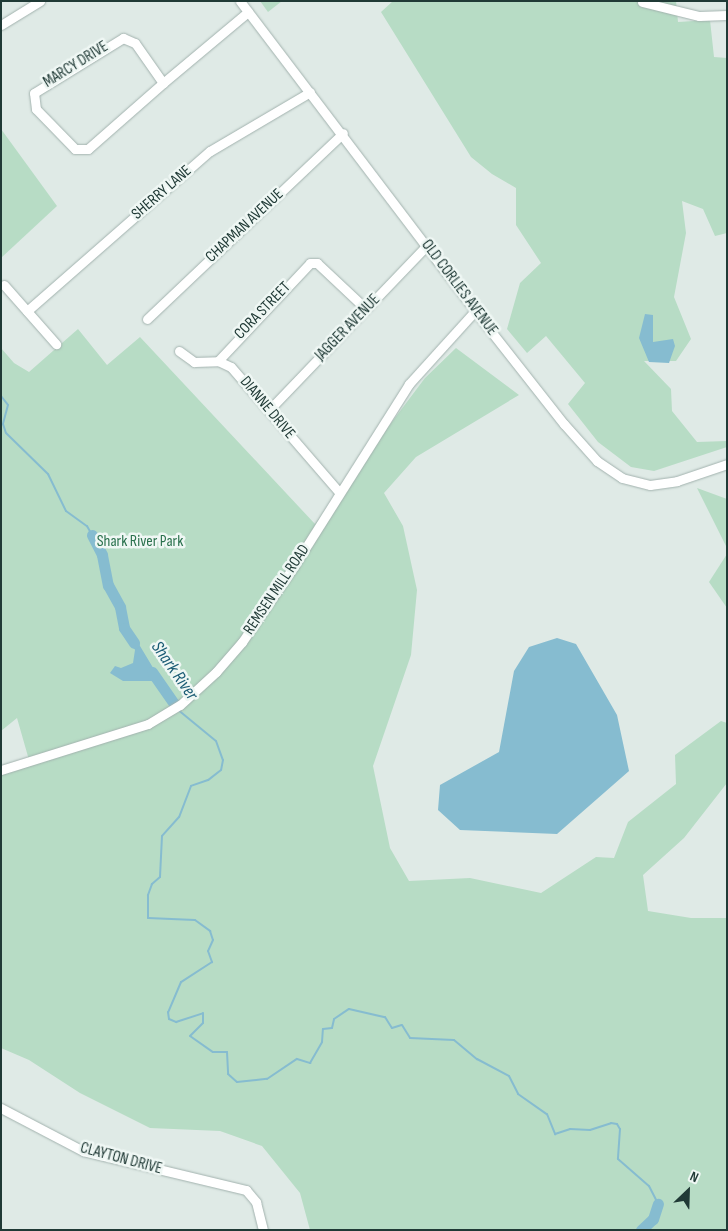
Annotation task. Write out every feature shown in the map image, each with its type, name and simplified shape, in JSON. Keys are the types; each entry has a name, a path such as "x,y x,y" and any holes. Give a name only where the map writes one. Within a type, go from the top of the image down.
{"street":[{"path":"1,25 40,1"},
{"name":"OLD CORLIES AVENUE","path":"240,1 343,133 476,311 581,445 616,475 636,483 655,485 727,464"},
{"path":"642,2 699,16 727,15"},
{"name":"MARCY DRIVE","path":"163,83 136,43 123,38 37,90 33,102 71,147 84,150 248,12"},
{"name":"SHERRY LANE","path":"27,311 210,151 310,92"},
{"name":"CHAPMAN AVENUE","path":"147,319 343,133"},
{"name":"JAGGER AVENUE","path":"269,410 427,245"},
{"name":"CORA STREET","path":"218,361 310,263 317,264 366,309"},
{"path":"4,285 56,344"},
{"name":"REMSEN MILL ROAD","path":"1,770 125,734 170,713 216,672 242,642 294,566 409,384 476,311"},
{"path":"179,351 199,363 218,361"},
{"name":"DIANNE DRIVE","path":"218,361 231,367 339,492"},
{"name":"CLAYTON DRIVE","path":"1,1108 84,1151 248,1191 256,1202 262,1230"}],"green space":[{"path":"260,1 282,1 268,12"},
{"path":"393,1 676,1 678,22 710,20 714,57 727,58 727,233 715,236 703,209 682,201 686,233 674,297 691,339 676,361 644,361 671,389 672,411 697,442 727,441 727,447 654,471 631,467 598,442 568,404 585,383 546,336 527,353 507,329 520,283 541,263 516,225 516,188 492,174 471,157 381,12"},
{"path":"1,129 57,206 1,258"},
{"name":"Shark River Park","path":"78,329 107,365 140,337 315,524 425,378 456,348 519,395 416,457 384,493 403,526 417,590 411,655 373,766 390,848 409,881 470,878 541,893 596,857 614,858 628,822 676,784 675,755 721,721 727,723 727,783 684,838 643,875 648,911 691,918 727,918 727,1230 310,1230 300,1193 262,1146 220,1131 150,1128 80,1093 29,1060 1,1048 1,774 29,760 17,718 1,731 1,348 14,363 29,372"},
{"path":"697,488 727,499 727,548"},
{"path":"727,554 727,608 709,582"}],"water":[{"path":"645,314 653,315 653,342 673,339 675,346 669,363 649,362 639,338"},
{"path":"131,631 161,681 160,684 154,681 123,681 110,673 115,666 121,668 133,663 135,650 126,633"},
{"path":"557,638 576,644 617,715 629,771 557,834 460,830 438,810 440,785 499,752 514,671 529,647"}],"waterway":[{"name":"Shark River","path":"1,396 8,405 3,424 6,433 48,474 66,511 87,526 102,553 126,633"},
{"name":"Shark River","path":"92,535 102,555 108,585 120,607 124,628 134,643"},
{"name":"Shark River","path":"152,672 175,705"},
{"name":"Shark River","path":"177,709 216,741 223,760 221,770 208,780 191,786 179,817 162,836 160,877 152,884 148,895 148,918 195,920 210,931 213,940 208,951 212,962 181,982 168,1012 169,1019 176,1022 203,1013 203,1023 190,1036 213,1052 227,1052 228,1074 237,1082 267,1079 297,1059 310,1063 322,1042 323,1029 332,1028 334,1019 349,1009 385,1017 392,1028 402,1025 410,1038 454,1040 477,1059 509,1076 518,1094 547,1114 555,1134 570,1129 590,1130 611,1123 617,1124 620,1129 618,1159 649,1186 658,1204"},
{"name":"Shark River","path":"641,1230 653,1219 658,1204"}]}
